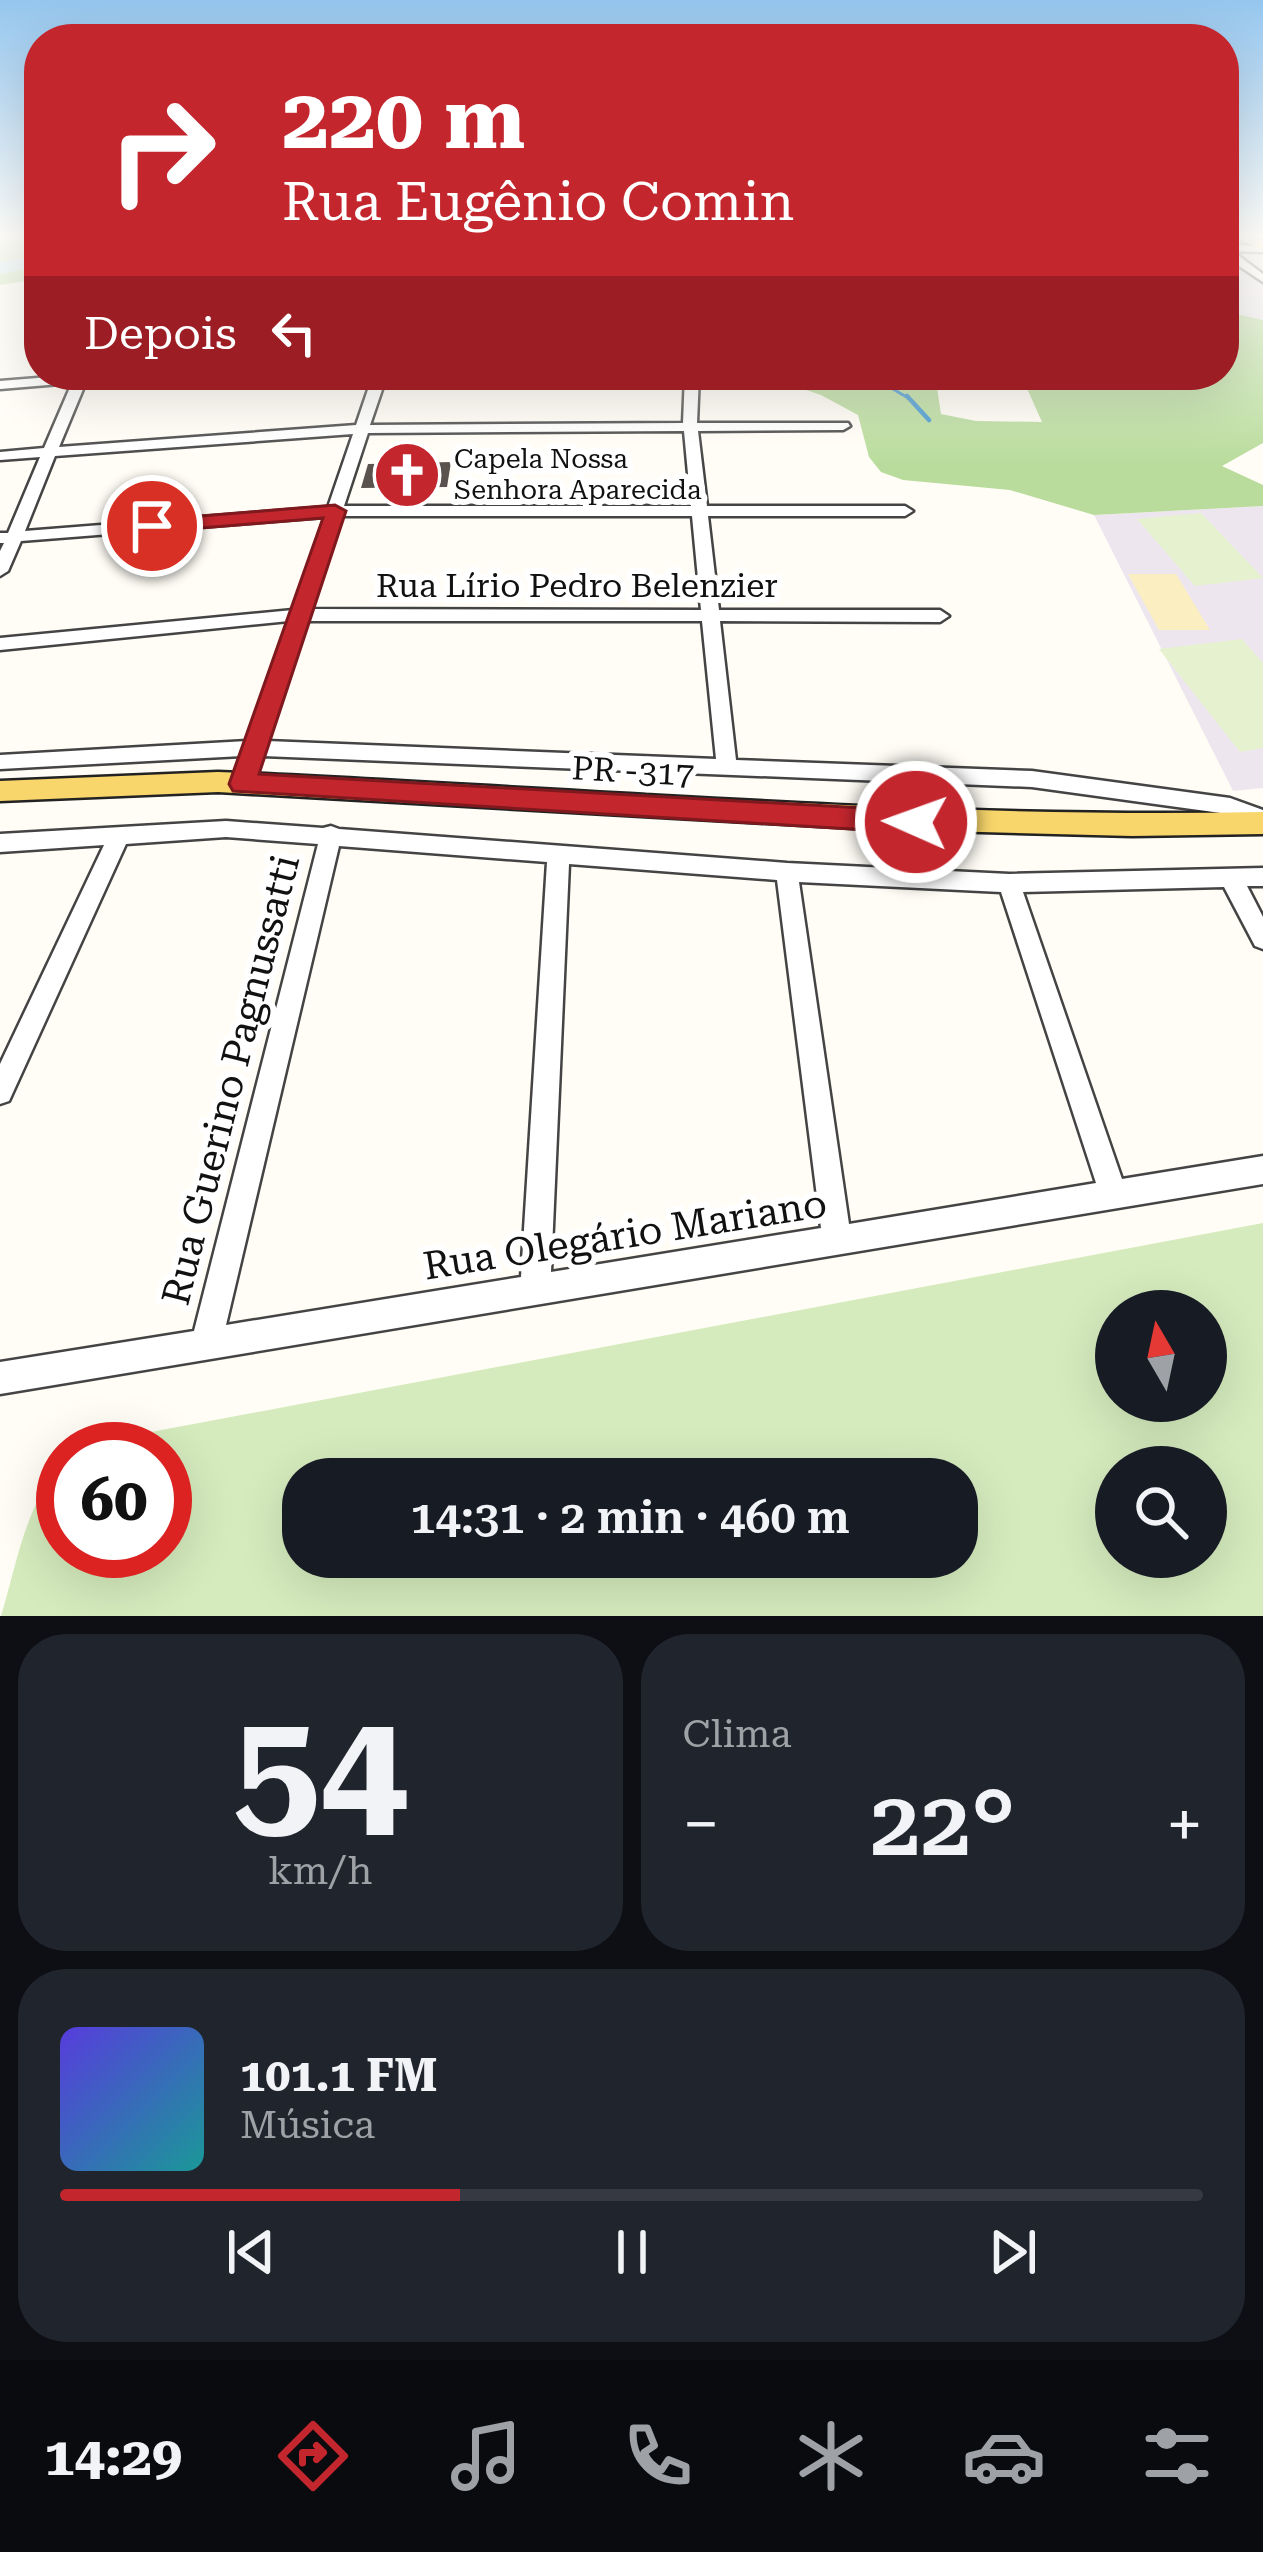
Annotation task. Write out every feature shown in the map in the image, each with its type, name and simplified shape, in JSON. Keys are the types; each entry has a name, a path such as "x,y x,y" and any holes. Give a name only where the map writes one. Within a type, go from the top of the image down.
{"main road":[{"name":"PR -317","path":"0,791 243,784 782,817 1120,829 1263,821"}],"street":[{"path":"0,571 7,538 75,390"},
{"path":"243,784 375,390"},
{"path":"691,390 690,425 727,767"},
{"path":"0,456 362,429 843,426"},
{"path":"7,538 335,511 904,511"},
{"name":"Rua Lírio Pedro Belenzier","path":"0,644 296,615 940,616"},
{"path":"0,762 255,748 1032,779 1230,806 1263,821"},
{"path":"1087,788 1120,829"},
{"path":"0,843 226,829 787,872 1009,883 1263,877"},
{"path":"0,1092 120,833"},
{"name":"Rua Guerino Pagnussatti","path":"206,1345 331,834"},
{"path":"535,1288 559,852"},
{"path":"787,872 837,1240"},
{"path":"1232,880 1263,940"},
{"path":"1009,883 1114,1196"},
{"name":"Rua Olegário Mariano","path":"0,1378 1263,1170"}],"shaded area":[{"path":"1239,313 1263,313 1263,320 1239,314"},
{"path":"1263,506 1263,788 1233,791 1094,515"}],"green space":[{"path":"1239,314 1263,320 1263,443 1222,466 1263,485 1263,506 1094,515 1010,490 903,480 881,472 869,457 858,415 806,390 937,390 941,414 976,421 1042,422 1028,390 1239,390"},
{"path":"1201,513 1263,578 1195,586 1137,519"},
{"path":"1242,639 1263,663 1263,748 1240,752 1159,649"},
{"path":"1263,1223 1263,1616 1,1616 36,1504 36,1578 192,1578 192,1424"}],"sand":[{"path":"1128,574 1176,574 1210,630 1159,630"}],"building":[{"name":"Capela Nossa Senhora Aparecida","path":"451,462 447,487 361,488 368,464"}],"waterway":[{"path":"895,390 909,399"},
{"path":"909,399 929,420"}],"place":[{"name":"Capela Nossa Senhora Aparecida","path":"407,475"}],"route":[{"path":"152,526 335,511 296,615 243,784 916,822"}]}
